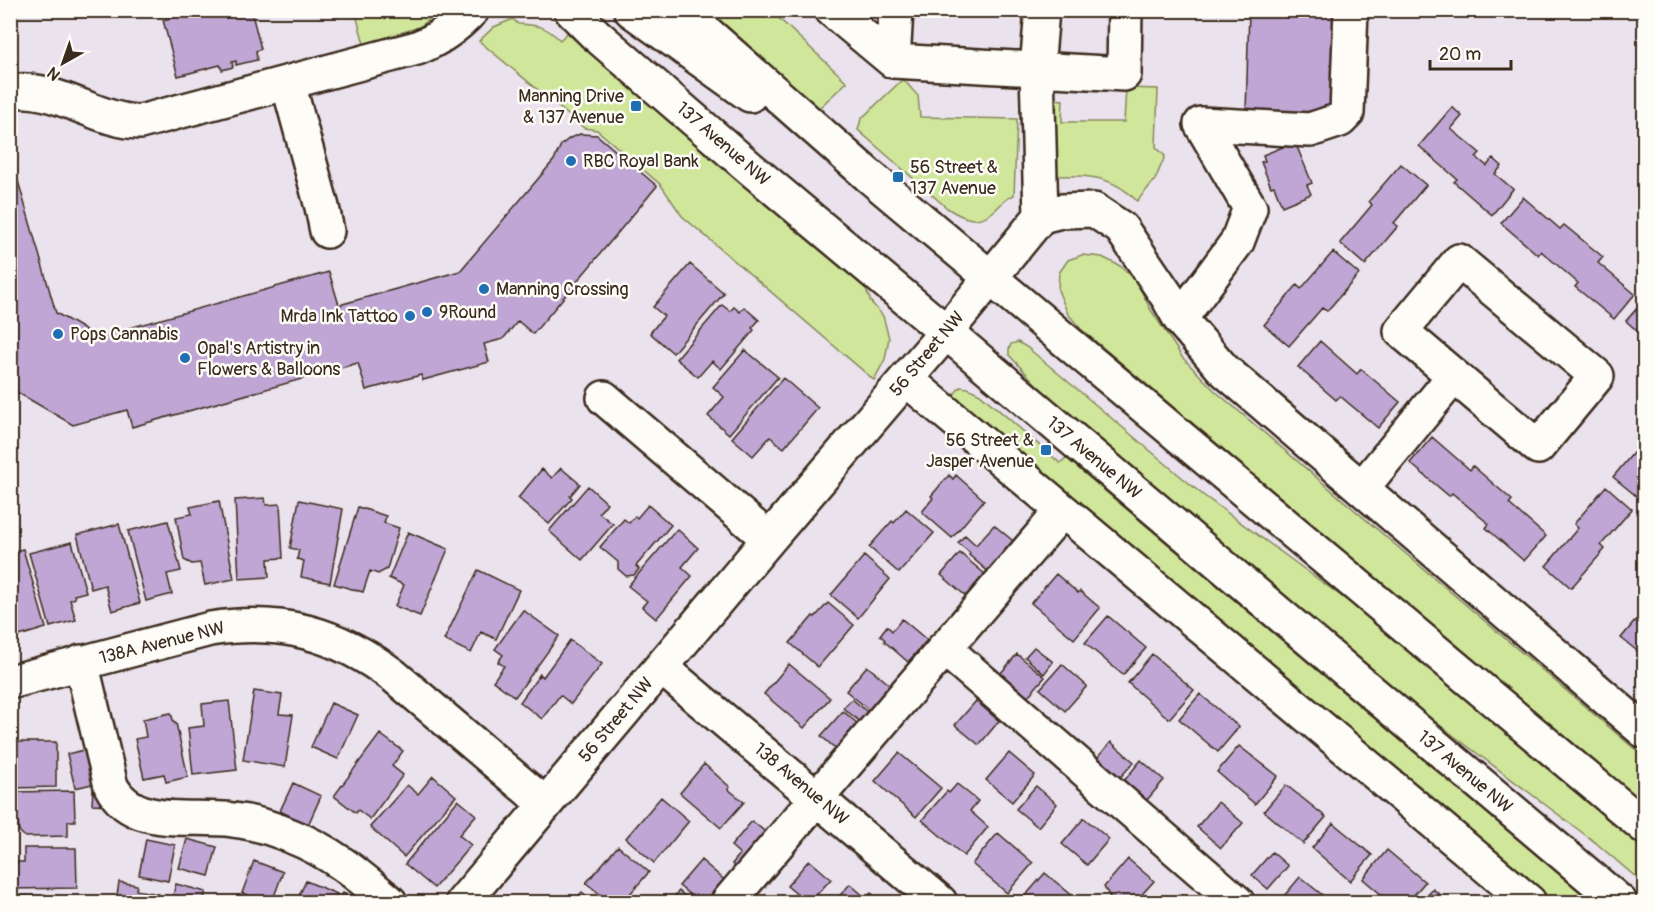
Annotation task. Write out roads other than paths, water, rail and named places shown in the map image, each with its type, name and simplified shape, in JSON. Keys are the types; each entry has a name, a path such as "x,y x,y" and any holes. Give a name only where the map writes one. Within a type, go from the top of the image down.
{"street":[{"path":"10,92 18,90 45,94 122,121 140,122 429,44 462,21 472,10"},
{"name":"137 Avenue NW","path":"571,10 595,34 750,168 1620,903"},
{"path":"631,10 716,72 868,175"},
{"path":"681,10 868,175 1644,826"},
{"path":"893,60 896,10"},
{"path":"1041,216 1037,69 1042,10"},
{"path":"838,13 893,60 1124,74 1125,10"},
{"path":"1180,319 1237,242 1250,208 1201,124 1310,130 1340,120 1347,112 1351,10"},
{"path":"288,83 327,231"},
{"path":"991,278 1041,216 1094,210 1121,228 1180,319 1223,369 1644,731"},
{"path":"1459,261 1597,376 1538,447 1454,376 1401,331 1459,261"},
{"name":"56 Street NW","path":"463,903 991,278"},
{"path":"1362,488 1454,376"},
{"path":"906,379 1529,903"},
{"path":"604,398 769,539"},
{"path":"728,903 1062,511"},
{"name":"138A Avenue NW","path":"10,682 188,634 232,626 279,626 308,631 357,651 377,663 545,804"},
{"path":"944,648 1237,903"},
{"path":"81,662 111,786 116,796 142,814 158,817 204,817 233,820 259,825 291,836 319,849 350,868 390,903"},
{"name":"138 Avenue NW","path":"661,666 940,903"}],"place":[{"name":"Manning Drive & 137 Avenue","path":"636,106"},
{"name":"RBC Royal Bank","path":"571,161"},
{"name":"56 Street & 137 Avenue","path":"898,177"},
{"name":"Manning Crossing","path":"484,289"},
{"name":"9Round","path":"427,312"},
{"name":"Mrda Ink Tattoo","path":"410,316"},
{"name":"Pops Cannabis","path":"58,334"},
{"name":"Opal's Artistry in Flowers & Balloons","path":"185,358"},
{"name":"56 Street & Jasper Avenue","path":"1046,450"}]}
